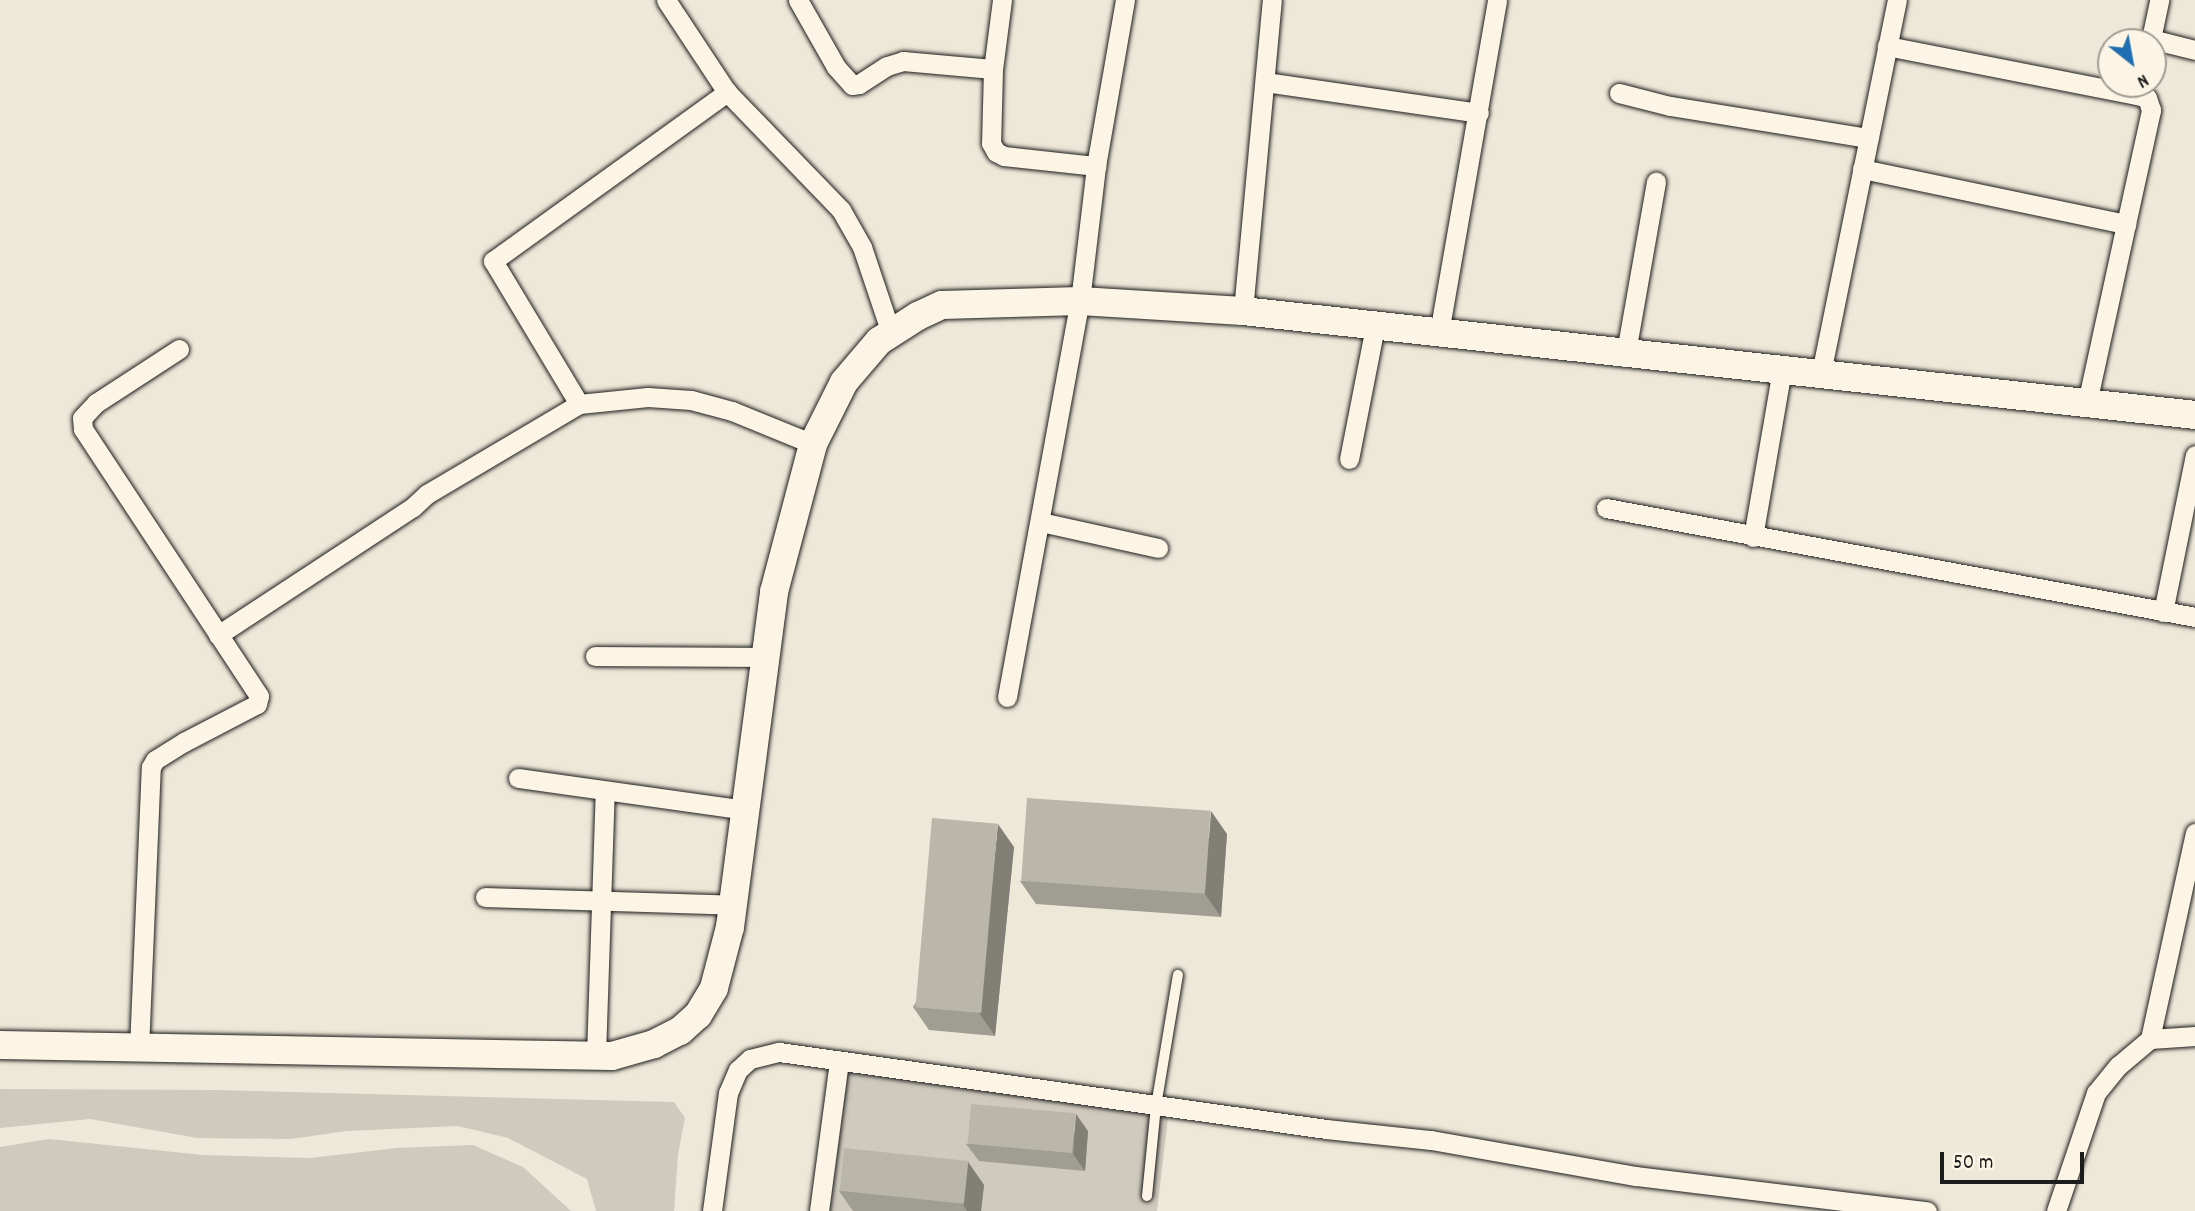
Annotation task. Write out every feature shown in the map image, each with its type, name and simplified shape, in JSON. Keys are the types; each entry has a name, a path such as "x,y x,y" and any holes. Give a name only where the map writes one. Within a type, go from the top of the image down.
{"street":[{"path":"667,0 727,92 841,210 862,247 891,333"},
{"path":"798,0 836,67 852,85 859,84 887,66 903,61 993,69"},
{"path":"1002,0 993,69 989,136 996,152 1004,156 1096,166"},
{"path":"1007,697 1080,300 1096,166 1125,0"},
{"path":"1243,311 1272,0"},
{"path":"1439,332 1497,0"},
{"path":"1821,373 1897,0"},
{"path":"2153,28 2159,0"},
{"path":"2167,44 2195,50"},
{"path":"1887,46 2097,83"},
{"path":"1265,82 1479,113"},
{"path":"579,404 493,261 727,92"},
{"path":"1619,93 1670,106 1868,138"},
{"path":"2087,403 2151,110 2147,98"},
{"path":"1862,169 2126,224"},
{"path":"1626,352 1656,182"},
{"path":"0,1045 612,1056 654,1044 680,1031 698,1015 714,988 733,905 774,592 813,444 844,382 879,341 942,305 1080,300 1243,311 2195,415"},
{"path":"1349,459 1375,327"},
{"path":"139,1049 151,767 155,760 257,704 259,696 238,660 218,635 83,429 82,418 96,403 179,349"},
{"path":"1753,537 1782,369"},
{"path":"218,635 414,507 427,494 579,404 648,397 691,400 732,411 813,444"},
{"path":"2163,611 2188,525 2195,455"},
{"path":"1606,508 2195,617"},
{"path":"1041,522 1158,548"},
{"path":"595,656 765,657"},
{"path":"518,778 745,810"},
{"path":"596,1056 605,791"},
{"path":"2150,1039 2195,833"},
{"path":"485,897 733,905"},
{"path":"2056,1211 2096,1093 2118,1066 2150,1039 2195,1036"},
{"path":"712,1211 728,1093 738,1070 750,1059 779,1052 1156,1106 1431,1140 1636,1176 1927,1211"},
{"path":"819,1211 839,1062"}],"lane":[{"path":"1147,1196 1156,1106 1178,975"}],"shaded area":[{"path":"829,1070 1169,1109 1157,1211 812,1211"},
{"path":"0,1089 214,1090 674,1102 685,1118 678,1154 674,1211 596,1211 587,1179 508,1138 458,1126 347,1131 291,1139 197,1138 90,1119 0,1128"},
{"path":"49,1139 203,1155 310,1158 397,1148 473,1145 523,1167 571,1211 0,1211 0,1147"}],"building":[{"path":"1027,798 1211,811 1205,894 1021,881"},
{"path":"932,818 998,824 981,1013 915,1007"},
{"path":"971,1104 1076,1113 1072,1153 968,1144"},
{"path":"844,1148 968,1161 964,1204 840,1191"}]}
